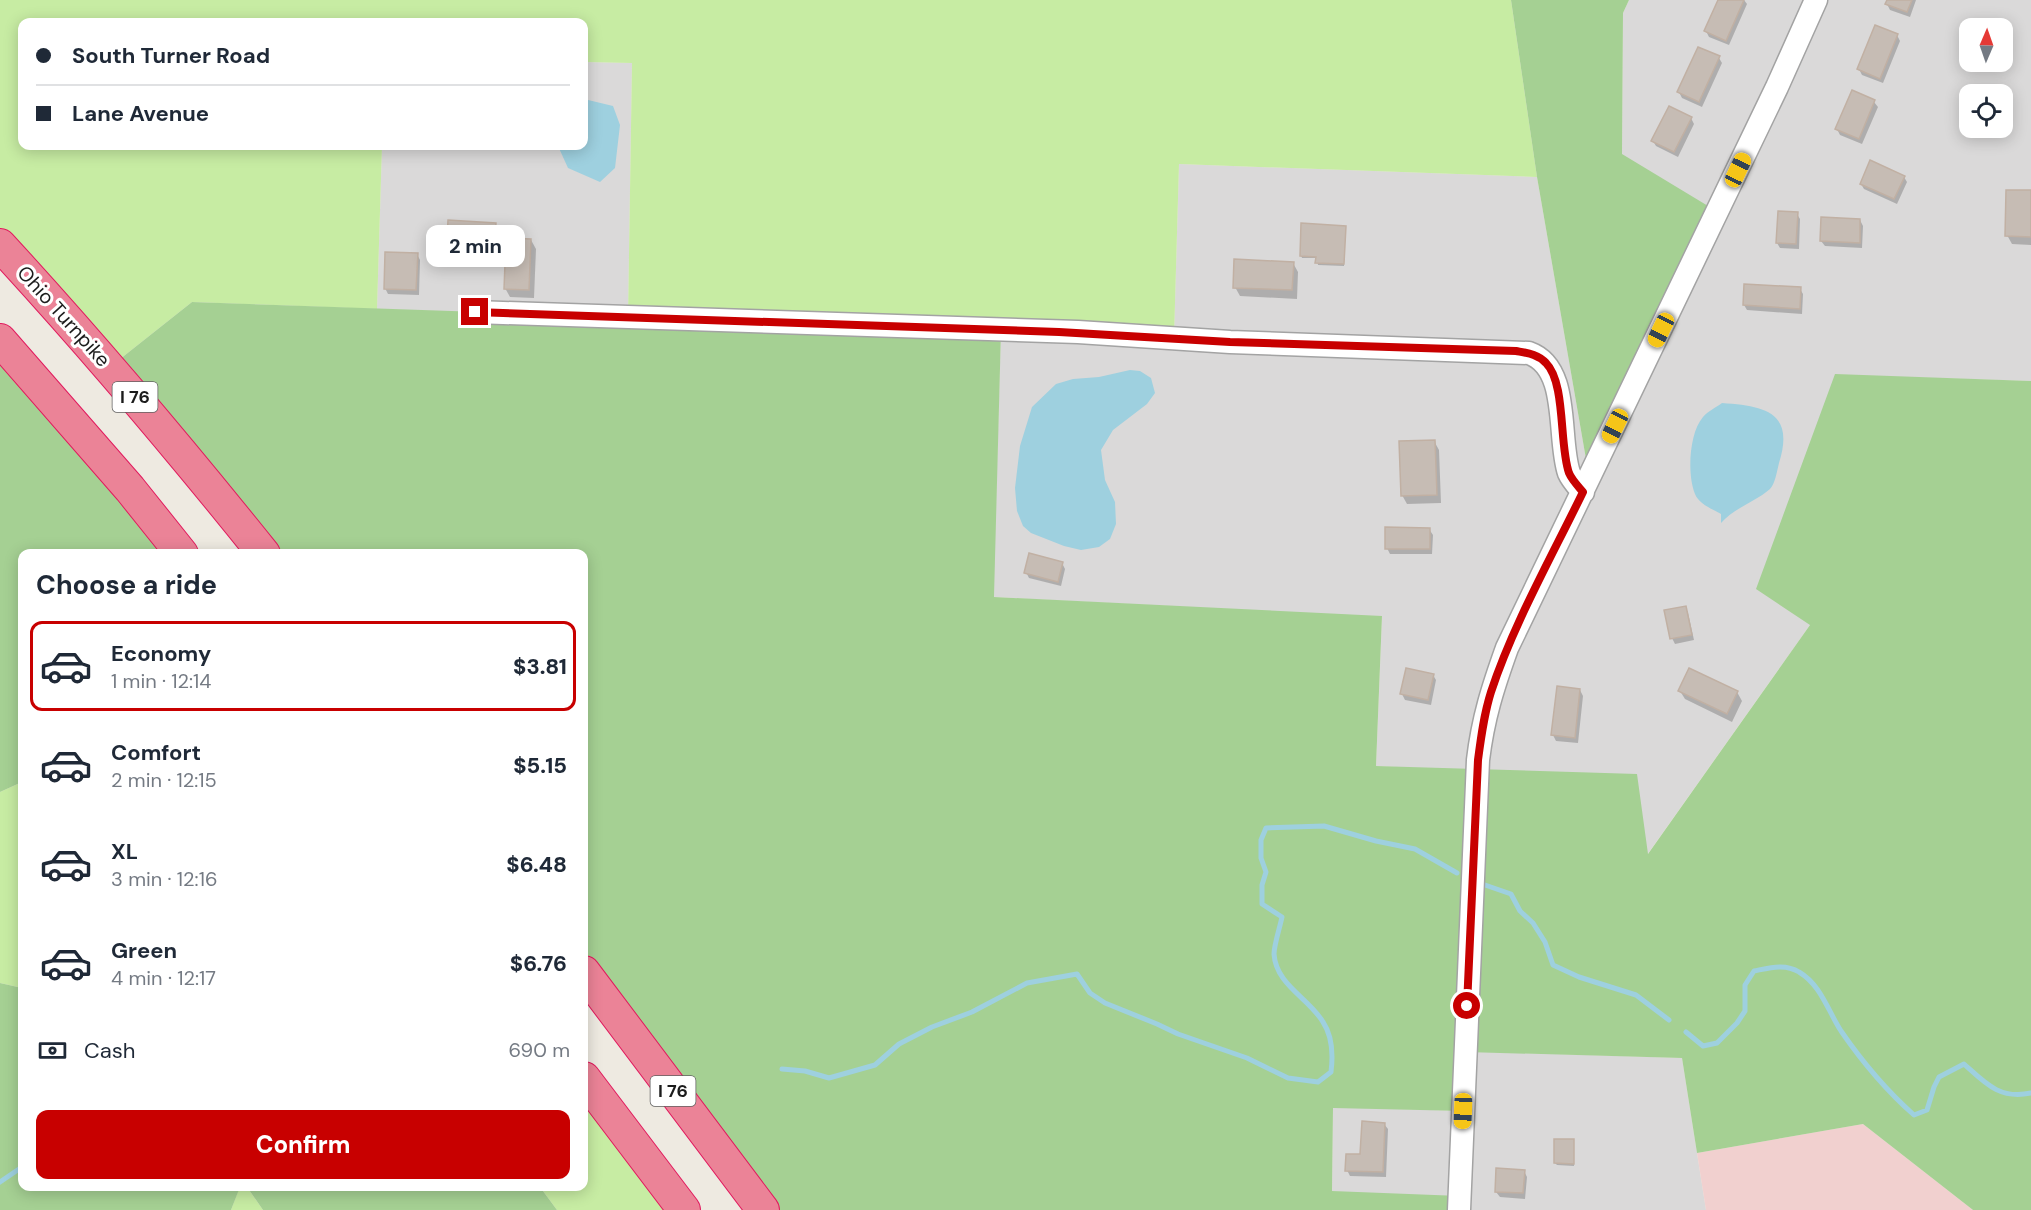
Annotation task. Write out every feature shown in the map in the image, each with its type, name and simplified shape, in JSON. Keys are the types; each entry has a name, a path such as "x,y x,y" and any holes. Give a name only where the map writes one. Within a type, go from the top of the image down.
{"highway":[{"name":"Ohio Turnpike","path":"0,245 146,409 260,549"},
{"path":"0,340 130,489 178,549"},
{"name":"I 76","path":"588,977 763,1210"},
{"path":"588,1083 684,1210"}],"street":[{"path":"1459,1210 1478,760 1482,727 1490,694 1507,648 1778,87 1816,0"},
{"path":"475,312 1067,332 1230,342 1529,353 1547,363 1552,371 1557,389 1565,458 1570,476 1583,492"}],"shaded area":[{"path":"1629,0 2031,0 2031,381 1835,375 1810,625 1647,855 1477,771 1376,766 1382,617 993,597 1001,330 1174,338 1179,164 1537,177 1586,459 1622,154 1623,13"},
{"path":"588,62 632,63 628,318 377,309 382,150 588,150"},
{"path":"1465,1051 1682,1058 1706,1210 1459,1210 1332,1191 1333,1107 1463,1111"},
{"path":"1863,1124 1973,1210 1706,1210 1697,1153"}],"green space":[{"path":"0,0 1511,0 1537,177 1179,164 1174,338 628,318 632,63 588,62 588,18 18,18 18,150 382,150 377,309 192,302 110,367 0,245"},
{"path":"1511,0 1629,0 1623,13 1622,154 1718,212 1586,459 1537,177"},
{"path":"192,302 1001,330 994,597 1382,616 1376,766 1637,774 1648,854 1810,625 1756,589 1835,374 2031,381 2031,1210 1973,1210 1863,1124 1697,1153 1682,1058 1466,1052 1463,1111 1333,1108 1332,1191 1460,1196 1459,1210 763,1210 588,977 588,549 261,549 110,367"},
{"path":"0,340 179,549 18,549 18,784 0,792"},
{"path":"18,784 18,987 0,983 0,792"},
{"path":"0,983 18,987 18,1191 238,1191 231,1210 0,1210"},
{"path":"588,1083 684,1210 557,1210 543,1191 588,1191"},
{"path":"238,1191 250,1191 263,1210 231,1210"},
{"path":"250,1191 543,1191 557,1210 263,1210"}],"water":[{"path":"588,100 613,106 620,125 615,168 600,182 568,168 560,150 588,150"},
{"path":"1130,370 1140,371 1151,378 1155,393 1147,404 1113,430 1101,450 1105,480 1115,502 1116,524 1110,539 1099,547 1081,550 1031,533 1023,526 1017,511 1015,488 1020,446 1032,407 1056,384"},
{"path":"1722,403 1751,406 1773,415 1779,422 1783,433 1783,446 1776,477 1770,489 1732,513 1721,523 1721,514 1697,498 1692,486 1690,466 1692,443 1698,424 1705,415"}],"building":[{"path":"1718,0 1744,0 1726,41 1704,31"},
{"path":"1887,0 1912,0 1907,12 1885,4"},
{"path":"1875,25 1898,34 1880,79 1857,69"},
{"path":"1698,47 1720,56 1699,102 1677,92"},
{"path":"1852,90 1875,100 1859,139 1835,129"},
{"path":"1669,106 1692,117 1674,152 1651,141"},
{"path":"1870,160 1905,176 1894,199 1860,184"},
{"path":"2006,190 2031,190 2031,237 2005,236"},
{"path":"1778,211 1798,212 1796,244 1776,243"},
{"path":"1821,217 1860,219 1860,243 1820,241"},
{"path":"448,220 496,223 494,258 446,256"},
{"path":"1301,223 1346,226 1344,264 1315,263 1316,257 1300,256"},
{"path":"506,238 531,239 529,290 504,289"},
{"path":"385,252 418,253 416,290 384,289"},
{"path":"1234,259 1294,262 1292,290 1233,288"},
{"path":"1744,284 1801,287 1800,309 1743,305"},
{"path":"1435,440 1437,495 1401,496 1399,441"},
{"path":"1385,527 1430,528 1430,549 1385,549"},
{"path":"1029,553 1063,562 1058,582 1024,573"},
{"path":"1686,606 1692,635 1670,639 1664,610"},
{"path":"1406,668 1434,674 1428,700 1400,694"},
{"path":"1689,668 1738,691 1727,714 1678,691"},
{"path":"1557,686 1580,689 1575,738 1551,735"},
{"path":"1362,1121 1385,1123 1383,1172 1345,1171 1346,1154 1360,1154"},
{"path":"1554,1139 1574,1139 1574,1164 1554,1163"},
{"path":"1496,1168 1525,1170 1523,1193 1495,1192"}],"waterway":[{"path":"782,1069 805,1071 829,1078 875,1065 899,1044 932,1027 972,1012 1027,983 1077,974 1090,993 1105,1003 1178,1034 1247,1058 1288,1078 1318,1082 1331,1072 1330,1040 1317,1013 1287,983 1276,965 1274,950 1282,917 1262,904 1262,885 1266,872 1261,858 1261,840 1266,828 1324,826 1376,841 1415,849 1457,873"},
{"path":"1485,885 1511,894 1520,911 1533,923 1545,942 1553,965 1579,977 1636,995 1669,1020"},
{"path":"1686,1032 1703,1046 1717,1043 1737,1023 1745,1011 1745,985 1754,971 1777,967 1794,969 1813,984 1857,1053 1914,1115 1927,1110 1939,1077 1964,1064 1986,1083 2002,1092 2020,1095 2031,1093"},
{"path":"0,1182 18,1170"}],"route":[{"path":"475,312 1078,332 1230,342 1516,351 1535,355 1547,363 1557,389 1565,458 1570,476 1583,492 1507,648 1490,694 1482,727 1478,760 1467,1006"}]}
